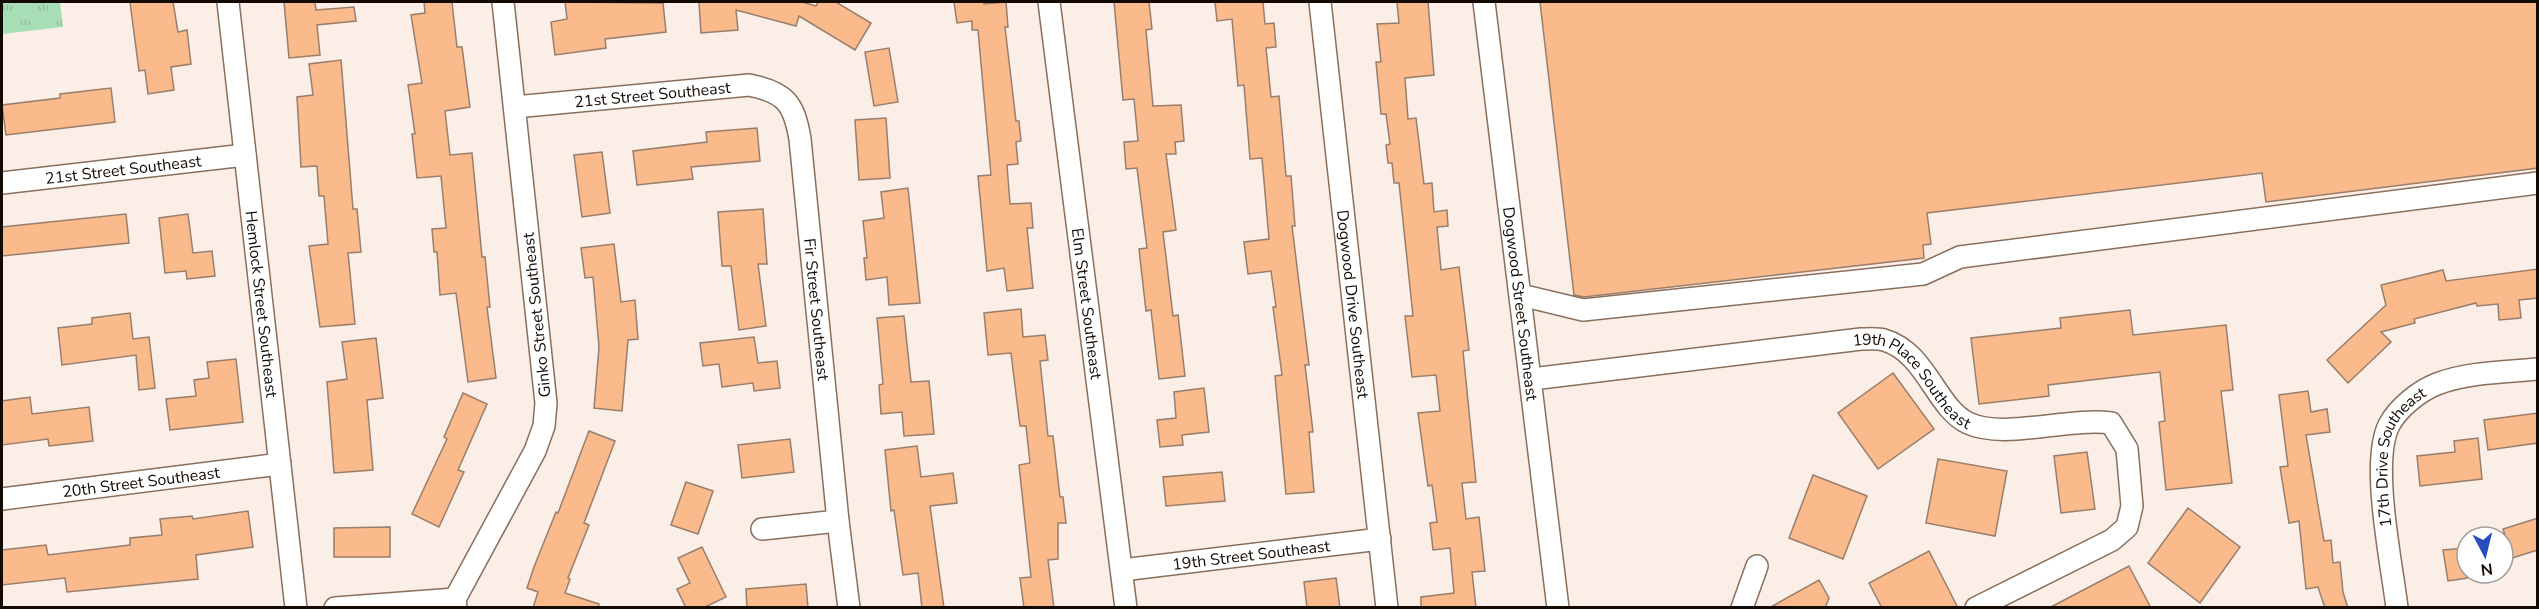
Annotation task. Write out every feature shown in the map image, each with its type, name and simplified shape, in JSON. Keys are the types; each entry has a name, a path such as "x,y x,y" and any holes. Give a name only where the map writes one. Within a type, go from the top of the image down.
{"street":[{"name":"Hemlock Street Southeast","path":"228,2 296,608"},
{"name":"Ginko Street Southeast","path":"455,603 536,451 544,426 546,403 503,2"},
{"name":"Elm Street Southeast","path":"1049,2 1126,608"},
{"name":"Dogwood Drive Southeast","path":"1320,2 1387,608"},
{"name":"Dogwood Street Southeast","path":"1485,2 1558,608"},
{"name":"21st Street Southeast","path":"515,107 749,85 770,89 788,100"},
{"name":"Fir Street Southeast","path":"788,100 797,120 800,139 838,521 849,608"},
{"name":"21st Street Southeast","path":"2,183 245,155"},
{"path":"1521,296 1583,310 1911,275 1923,273 1960,256 2538,183"},
{"name":"19th Place Southeast","path":"1532,380 1861,339 1884,340 1908,354 1929,375 1951,410 1968,423 1996,430 2090,420 2111,423 2127,449 2132,506 2127,527 2112,540 1976,608"},
{"name":"17th Drive Southeast","path":"2397,608 2381,476 2383,446 2389,425 2405,404 2437,384 2482,375 2538,369"},
{"name":"20th Street Southeast","path":"2,499 280,464"},
{"path":"762,529 838,521"},
{"name":"19th Street Southeast","path":"1122,570 1380,538"},
{"path":"1742,608 1757,566"},
{"path":"335,608 455,603"}],"green space":[{"path":"2,2 60,2 63,27 2,34"}],"building":[{"path":"130,2 173,2 178,32 187,30 191,64 171,67 174,90 148,94 145,70 139,71"},
{"path":"284,2 315,2 316,10 354,7 356,21 317,25 320,55 289,58"},
{"path":"424,2 452,2 457,47 462,47 470,107 445,111 450,155 472,153 482,257 485,257 490,307 487,307 496,378 468,382 456,293 440,295 437,252 434,252 432,229 446,228 441,176 417,178 412,134 415,134 408,85 422,83 411,15 425,13"},
{"path":"565,2 663,3 666,32 605,39 606,48 555,55 551,22 567,19"},
{"path":"699,2 802,2 816,6 818,2 836,2 871,23 855,50 799,16 796,26 736,10 738,30 701,33"},
{"path":"954,2 984,2 984,4 1006,2 1008,27 1005,27 1016,121 1019,121 1021,141 1016,142 1018,164 1007,165 1010,204 1031,203 1033,228 1027,228 1033,288 1007,291 1004,268 987,271 978,176 991,175 978,30 972,30 972,21 957,23"},
{"path":"1114,2 1149,2 1152,29 1146,30 1153,106 1181,105 1184,141 1175,142 1176,154 1166,154 1176,230 1163,232 1173,316 1178,315 1185,376 1159,379 1151,310 1146,311 1139,249 1147,248 1137,168 1126,169 1124,142 1138,141 1134,99 1123,100"},
{"path":"1215,2 1263,2 1265,24 1274,23 1276,47 1266,48 1271,97 1279,96 1286,176 1291,176 1295,226 1292,226 1309,365 1305,365 1313,432 1309,432 1314,492 1286,494 1275,376 1282,375 1271,271 1248,274 1244,242 1269,239 1262,158 1250,159 1244,85 1238,86 1232,19 1217,21"},
{"path":"1397,2 1428,2 1434,75 1405,78 1408,119 1416,118 1424,184 1432,183 1434,212 1447,210 1448,226 1437,227 1441,270 1459,267 1469,350 1463,351 1476,482 1462,483 1466,519 1479,517 1485,571 1472,572 1476,608 1421,608 1421,597 1454,593 1450,548 1433,550 1430,523 1437,522 1432,485 1428,486 1418,413 1440,411 1436,375 1412,377 1405,316 1413,316 1399,183 1394,183 1392,163 1388,163 1386,145 1390,144 1386,114 1381,114 1376,62 1381,62 1377,24 1399,23"},
{"path":"1540,2 2538,2 2538,168 2266,202 2262,173 1927,213 1931,244 1923,245 1924,258 1584,297 1574,295"},
{"path":"889,48 898,102 874,106 865,52"},
{"path":"341,60 353,209 357,209 361,252 348,253 355,324 320,327 309,246 328,244 324,196 319,196 317,166 301,167 297,97 313,95 309,64"},
{"path":"111,88 115,122 6,135 2,105 60,98 60,94"},
{"path":"886,118 890,178 859,180 855,120"},
{"path":"757,128 760,161 691,167 693,179 637,185 633,151 707,142 706,132"},
{"path":"602,152 610,213 582,217 574,155"},
{"path":"908,188 920,303 889,305 887,277 866,280 864,258 867,258 863,221 884,218 881,192"},
{"path":"763,209 767,264 758,264 766,326 739,330 731,266 722,266 718,212"},
{"path":"126,214 129,243 2,256 2,227"},
{"path":"188,214 193,253 212,251 215,276 187,279 186,271 165,273 159,218"},
{"path":"614,244 621,302 635,300 638,339 628,340 622,411 594,408 599,347 593,277 585,278 581,248"},
{"path":"2538,269 2538,298 2519,300 2521,318 2499,320 2498,304 2477,306 2476,303 2414,319 2415,323 2381,332 2391,342 2348,383 2327,360 2386,305 2381,285 2443,270 2446,281"},
{"path":"1021,309 1023,337 1045,335 1048,360 1040,361 1048,436 1053,436 1060,497 1063,497 1066,523 1058,523 1058,559 1048,560 1054,608 1024,608 1020,578 1031,577 1019,465 1030,463 1026,426 1020,426 1011,353 988,355 984,313"},
{"path":"2130,310 2133,335 2226,325 2233,390 2221,391 2232,483 2166,490 2159,422 2165,421 2160,372 2048,385 2049,396 1979,404 1971,338 2061,328 2060,318"},
{"path":"130,313 133,339 149,337 155,388 139,390 136,355 62,365 58,328 92,324 92,318"},
{"path":"904,316 911,382 929,381 934,434 904,436 902,412 881,414 879,385 883,384 877,318"},
{"path":"754,337 758,363 777,361 780,388 754,391 753,383 722,387 719,364 703,366 700,343"},
{"path":"376,338 383,398 367,400 373,470 334,473 327,382 347,379 342,342"},
{"path":"236,359 243,422 170,430 166,399 196,396 194,380 209,378 207,362"},
{"path":"1893,373 1934,429 1878,469 1838,413"},
{"path":"1204,388 1209,432 1182,435 1183,445 1160,447 1157,420 1176,418 1174,392"},
{"path":"2308,391 2311,412 2327,409 2330,432 2306,435 2324,541 2331,540 2333,563 2340,562 2343,592 2348,608 2325,608 2318,587 2306,589 2299,521 2289,523 2280,467 2288,466 2279,395"},
{"path":"463,393 487,404 458,470 464,472 439,527 412,514 447,439 444,437"},
{"path":"30,397 32,414 89,407 93,441 49,446 48,439 2,445 2,401"},
{"path":"2538,413 2538,443 2488,450 2484,420"},
{"path":"589,431 615,441 584,523 589,525 568,578 570,579 565,593 599,604 598,608 533,608 538,592 527,588"},
{"path":"2478,438 2482,479 2420,486 2417,456 2455,452 2454,441"},
{"path":"790,439 794,472 742,478 738,445"},
{"path":"917,446 921,477 953,473 957,503 930,506 944,608 922,608 918,573 903,575 894,510 891,511 885,450"},
{"path":"2087,452 2095,509 2061,513 2054,456"},
{"path":"1938,459 2007,471 1995,536 1926,523"},
{"path":"1222,472 1225,501 1166,506 1163,477"},
{"path":"1813,475 1867,496 1843,559 1789,538"},
{"path":"686,482 713,491 698,534 671,525"},
{"path":"2188,508 2240,547 2200,603 2148,563"},
{"path":"248,511 253,547 196,555 198,579 67,592 65,578 2,585 2,550 46,545 48,555 130,545 130,538 162,535 160,519 192,516 193,519"},
{"path":"2538,518 2538,550 2515,557 2515,525"},
{"path":"390,527 390,557 334,557 334,528"},
{"path":"702,547 726,597 703,608 686,608 677,589 690,583 678,558"},
{"path":"2455,549 2455,580 2448,581 2443,550"},
{"path":"1929,551 1958,608 1882,608 1869,583"},
{"path":"2129,566 2151,608 2049,608"},
{"path":"1336,578 1340,608 1307,608 1304,582"},
{"path":"1819,580 1829,598 1825,608 1769,608"},
{"path":"806,584 808,608 747,608 746,589"}]}
